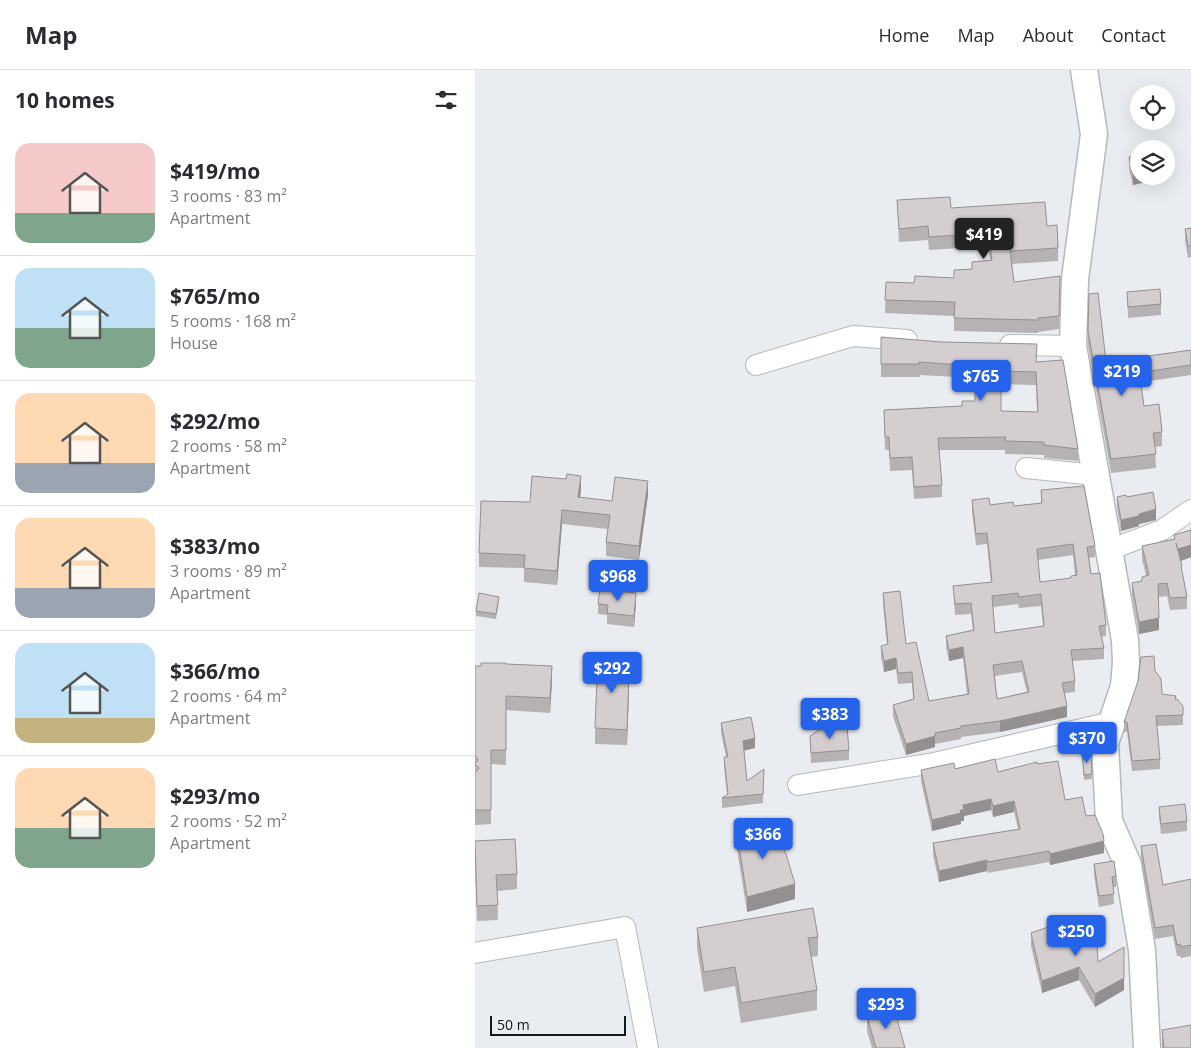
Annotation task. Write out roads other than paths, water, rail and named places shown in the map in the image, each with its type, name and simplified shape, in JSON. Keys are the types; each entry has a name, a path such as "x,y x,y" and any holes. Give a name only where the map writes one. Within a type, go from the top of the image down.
{"street":[{"path":"1084,70 1094,134 1075,279 1073,346 1125,640 1124,686 1105,743 1109,821 1128,865 1142,950 1147,1048"},
{"path":"755,365 853,336 923,342"},
{"path":"989,344 1073,346"},
{"path":"1026,468 1096,475"},
{"path":"1109,550 1162,530 1191,510"},
{"path":"799,785 934,764 1112,722"},
{"path":"475,953 625,927 649,1048"}]}
